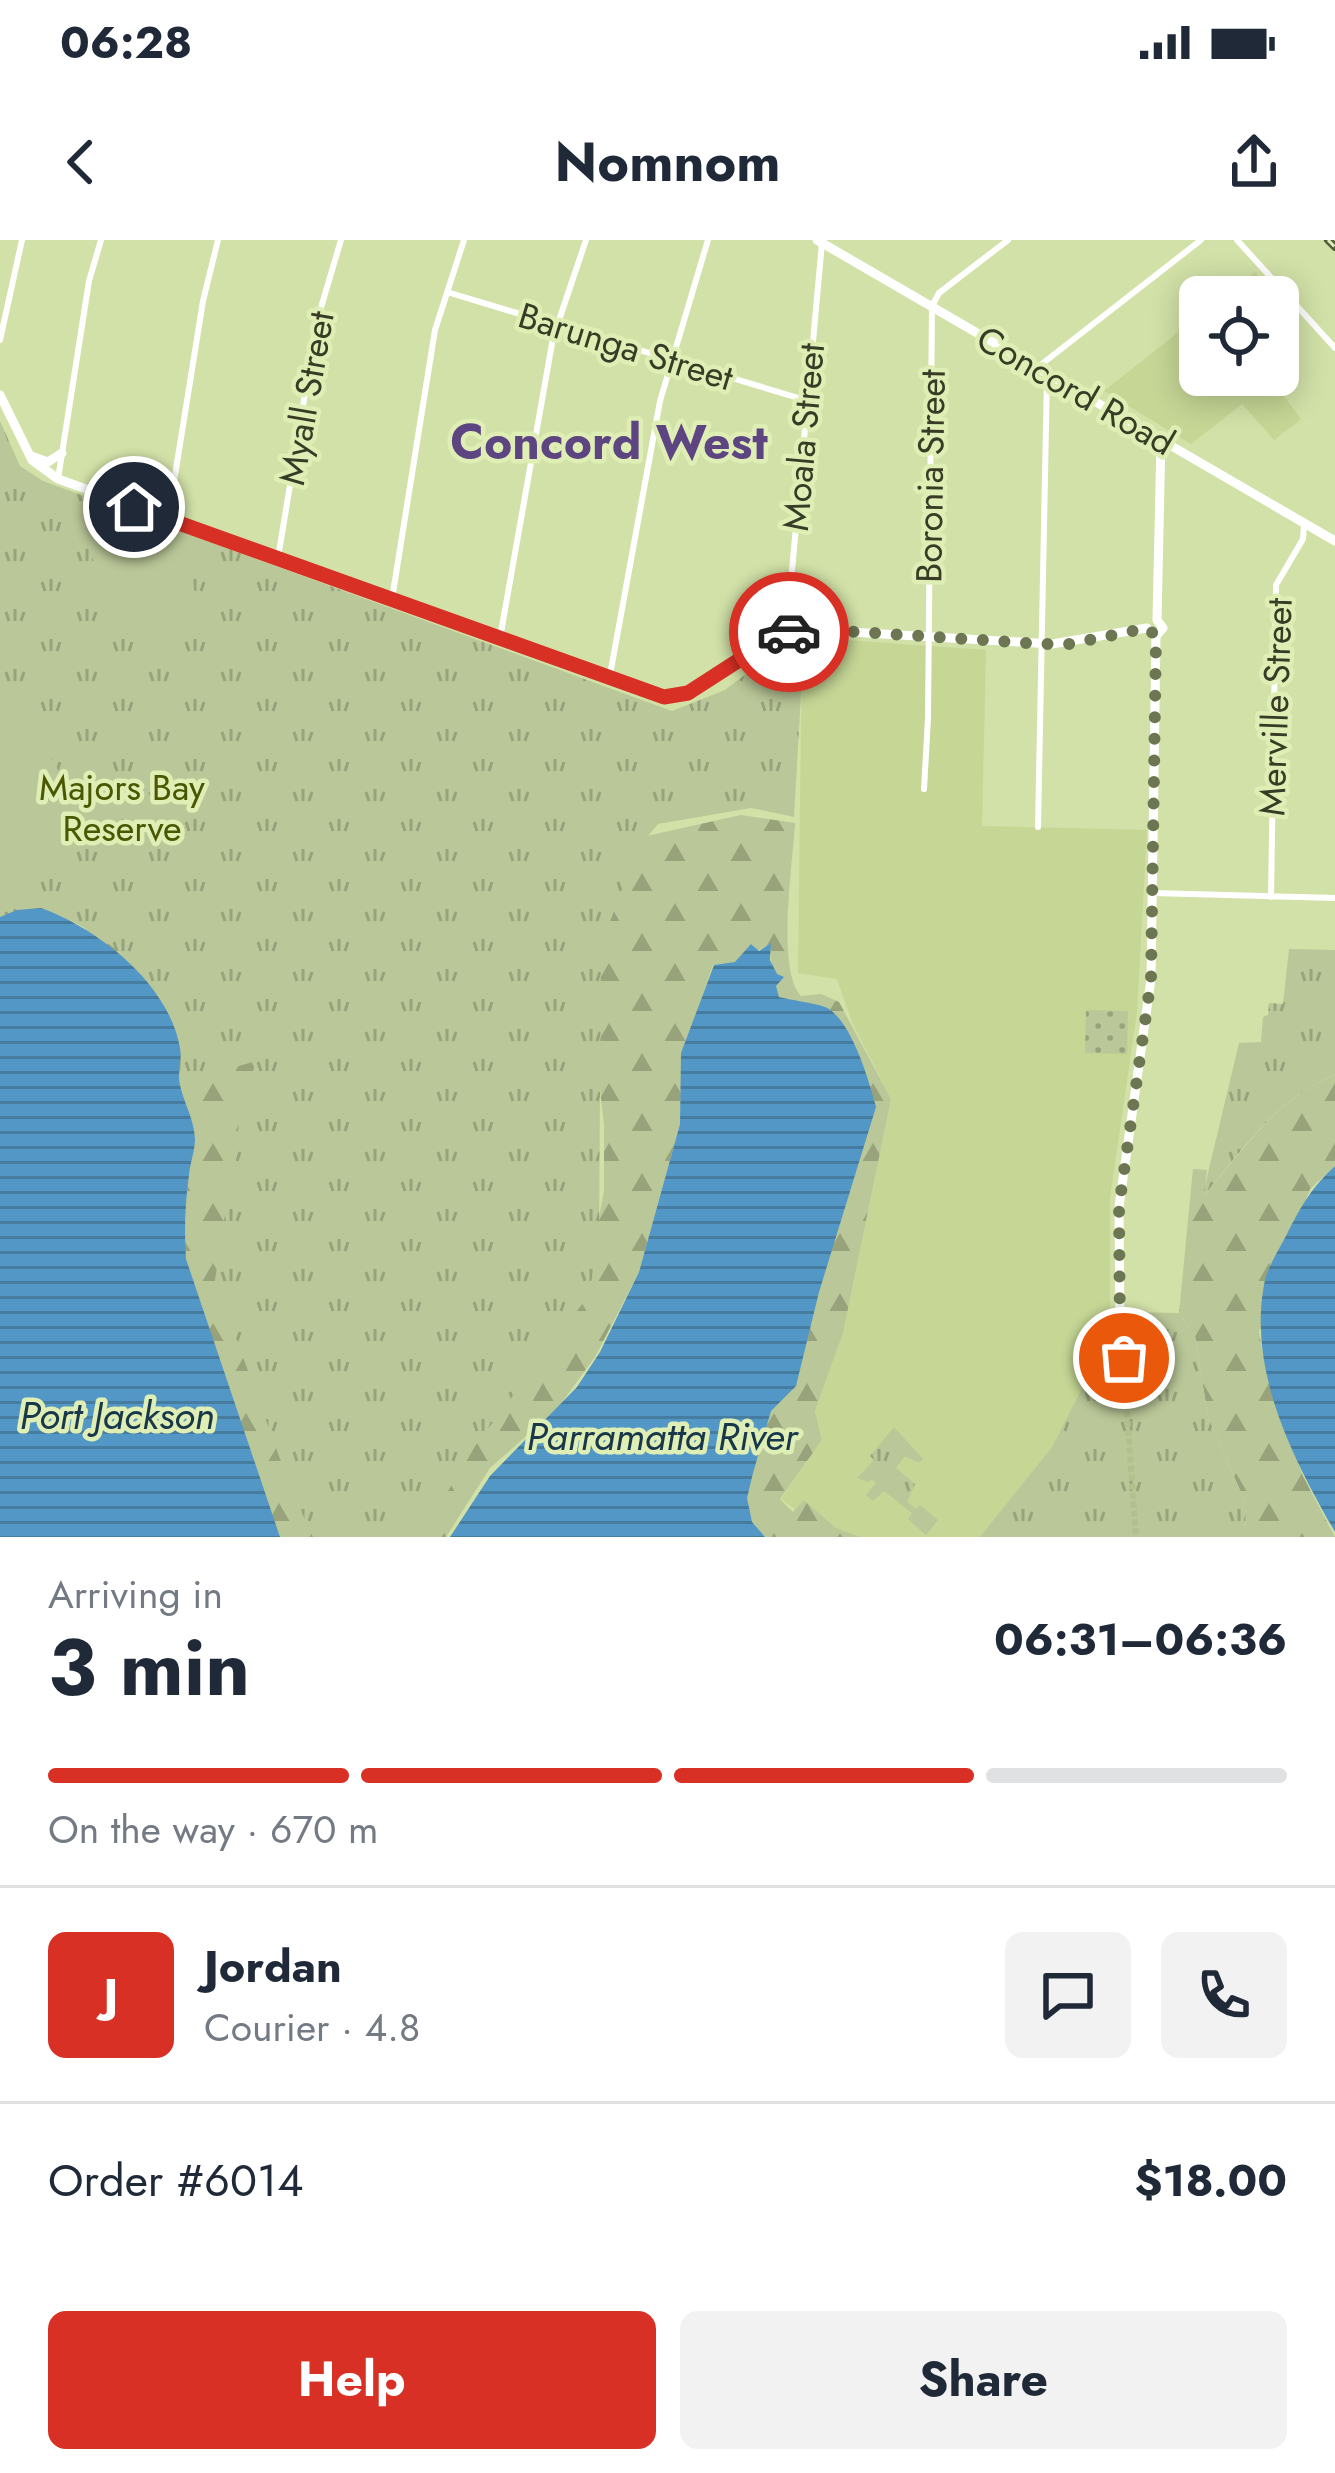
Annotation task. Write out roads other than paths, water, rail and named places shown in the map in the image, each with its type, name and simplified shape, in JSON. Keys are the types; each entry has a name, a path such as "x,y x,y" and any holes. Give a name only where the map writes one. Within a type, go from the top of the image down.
{"main road":[{"name":"Concord Road","path":"818,241 1335,541"},
{"path":"0,395 35,464 58,479 664,697 682,696 790,632 813,629 1070,644 1152,632"},
{"path":"1120,1337 1118,1214 1148,1010 1153,893 1150,622 1157,620 1161,439"},
{"path":"27,452 48,462 62,453"}],"street":[{"path":"0,340 22,240"},
{"path":"58,479 89,281 101,240"},
{"path":"168,519 203,301 218,240"},
{"name":"Myall Street","path":"278,559 317,321 341,240"},
{"path":"392,598 435,330 464,240"},
{"path":"500,638 557,326 586,240"},
{"path":"610,678 660,401 708,240"},
{"path":"932,306 939,293 1008,240"},
{"path":"1038,827 1042,370 1201,240"},
{"path":"1237,240 1335,348"},
{"name":"Moala Street","path":"790,632 818,241"},
{"name":"Barunga Street","path":"447,292 805,400"},
{"name":"Boronia Street","path":"924,789 932,306"},
{"name":"Merville Street","path":"1271,897 1276,585 1303,539 1304,523"},
{"path":"1153,893 1335,898"}],"water":[{"name":"Port Jackson","path":"41,908 86,930 128,962 162,1002 173,1024 180,1048 180,1085 195,1139 186,1207 186,1259 280,1537 0,1537 0,917"},
{"name":"Parramatta River","path":"771,943 770,960 784,977 776,986 779,997 820,1005 834,1013 858,1051 876,1107 819,1292 796,1386 771,1411 753,1473 747,1498 752,1522 765,1537 450,1537 490,1476 577,1387 600,1352 639,1272 680,1124 681,1053 714,965 735,962 751,944 759,951"},
{"path":"1335,1166 1335,1532 1278,1413 1262,1350 1261,1317 1264,1285 1274,1259 1308,1197"}],"tunnel":[{"path":"1123,1358 1136,1537"}],"railway":[{"path":"1328,240 1335,247"}],"district":[{"name":"Concord West","path":"609,442"}],"park label":[{"name":"Majors Bay Reserve","path":"122,808"}]}
